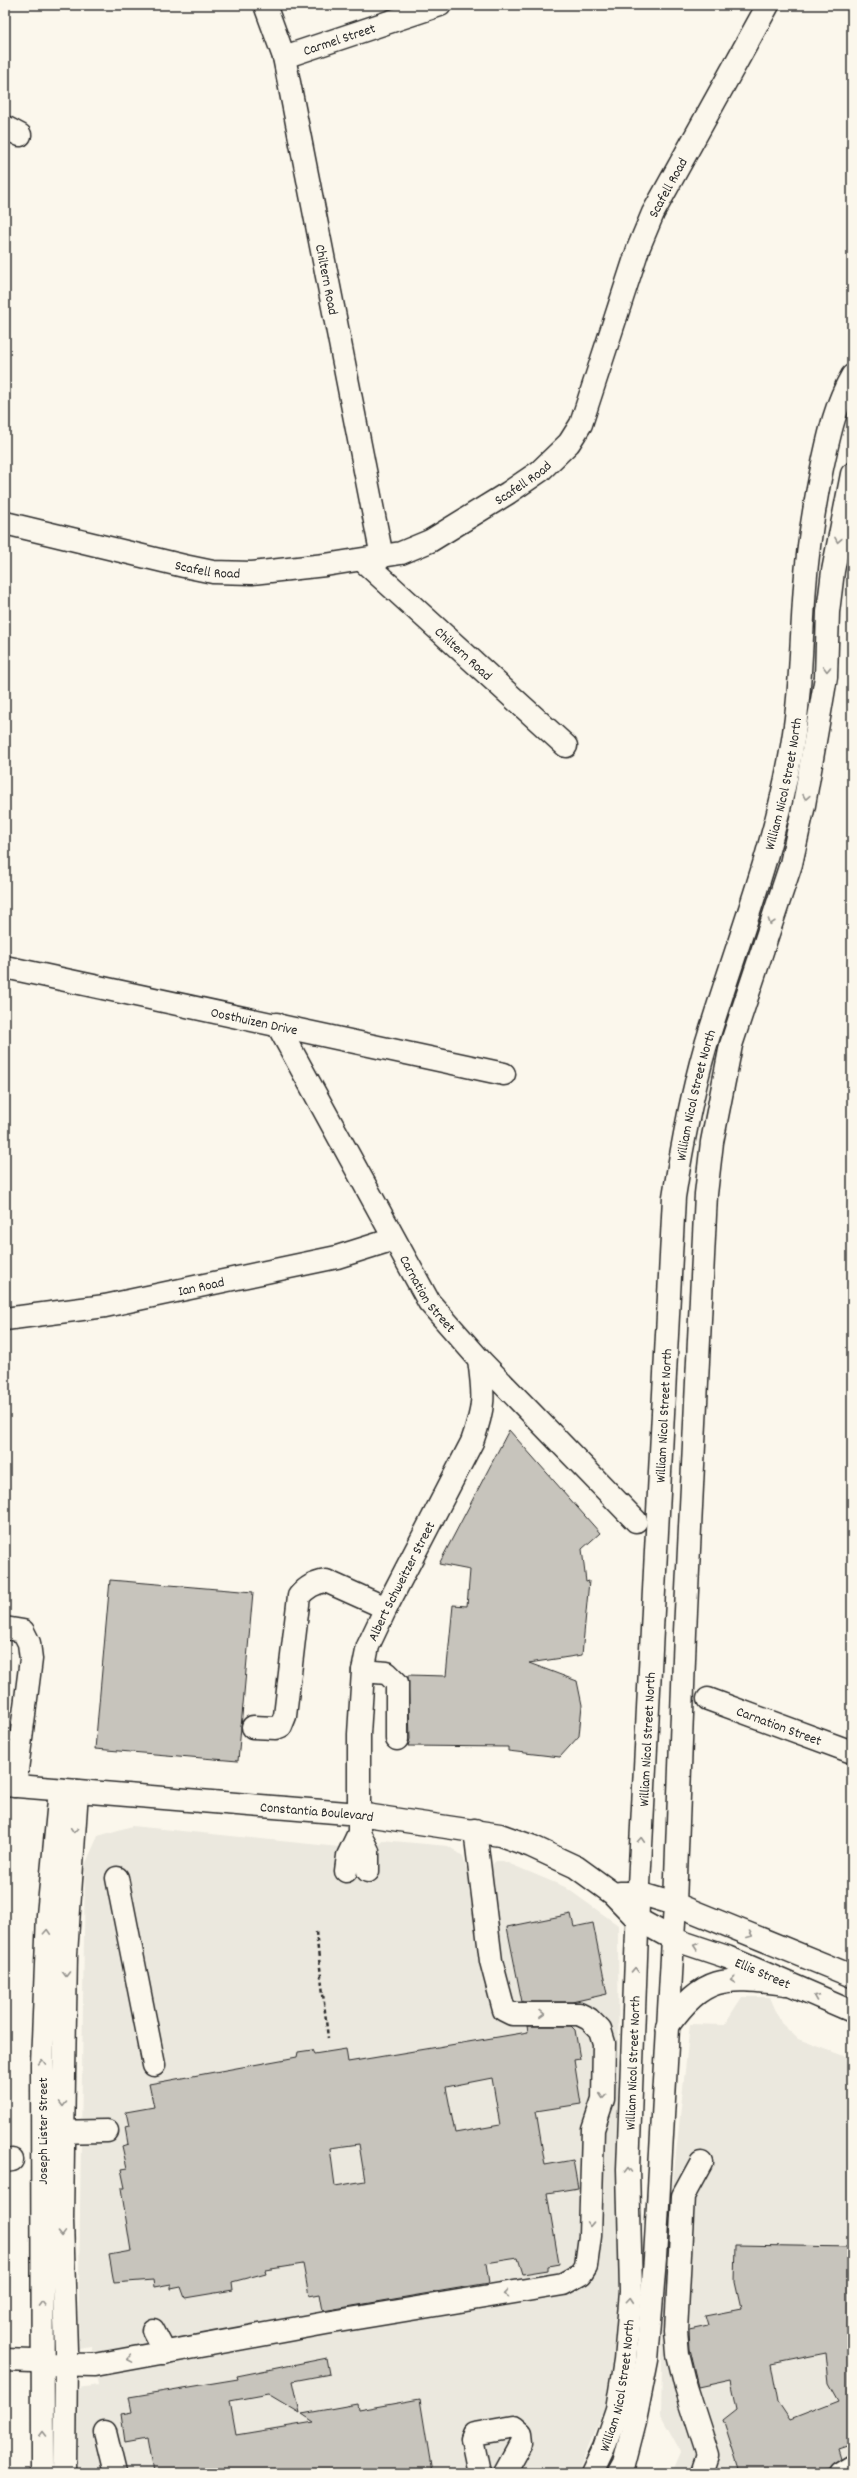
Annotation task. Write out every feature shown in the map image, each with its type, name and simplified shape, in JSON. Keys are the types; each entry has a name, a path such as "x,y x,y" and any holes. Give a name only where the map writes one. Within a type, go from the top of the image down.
{"street":[{"name":"Chiltern Road","path":"266,5 284,57 372,559 566,746"},
{"name":"Carmel Street","path":"284,57 440,5"},
{"name":"Scafell Road","path":"5,523 213,572 252,573 372,559 418,547 508,493 540,471 576,434 591,398 638,249 653,213 768,5"},
{"name":"William Nicol Street North","path":"592,2473 604,2448 617,2410 625,2360 631,2292 628,2169 638,1893 674,1197 684,1129 705,1050 776,820 792,747 799,691 805,584 814,504 830,430 841,395 852,376"},
{"name":"William Nicol Street North","path":"619,2473 624,2464 635,2421 647,2360 655,2258 667,2027 676,1904 685,1632 702,1258 708,1179 731,1045 791,864 804,805 826,677 828,612 833,571 852,474"},
{"name":"Oosthuizen Drive","path":"5,968 277,1024 504,1074"},
{"name":"Carnation Street","path":"277,1024 428,1302 479,1359 636,1521"},
{"name":"Ian Road","path":"5,1319 105,1306 337,1257 394,1239"},
{"name":"Albert Schweitzer Street","path":"359,1824 359,1734 363,1671 368,1646 386,1608 472,1442 480,1418 484,1396 479,1359"},
{"path":"253,1727 276,1728 281,1726 285,1716 299,1596 306,1587 316,1582 326,1581 386,1608"},
{"path":"5,1628 23,1631 29,1643 31,1659 10,1785"},
{"path":"363,1671 387,1673 397,1683 397,1739"},
{"name":"Carnation Street","path":"708,1699 852,1752"},
{"name":"Constantia Boulevard","path":"10,1785 359,1824 475,1830 531,1846 576,1867 612,1893 637,1919 673,1938"},
{"name":"Joseph Lister Street","path":"43,2473 41,2132 45,1975 68,1791"},
{"name":"Joseph Lister Street","path":"66,2473 63,2133 68,1791"},
{"path":"359,1824 368,1851 368,1871"},
{"path":"346,1872 348,1856 359,1824"},
{"path":"5,2360 32,2361 43,2364 95,2365 326,2323 563,2284 581,2274 586,2266 590,2236 593,2129 603,2099 604,2043 600,2030 589,2019 579,2014 512,2014 504,2010 491,1961 475,1830"},
{"path":"117,1878 154,2065"},
{"path":"612,1893 638,1893 676,1904"},
{"name":"Ellis Street","path":"676,1904 852,1976"},
{"name":"Ellis Street","path":"673,1938 727,1957 786,1984 852,2011"},
{"path":"667,2027 684,2004 695,1993 708,1986 738,1979 786,1984"},
{"path":"41,2132 63,2133 107,2131"},
{"path":"701,2163 683,2196 676,2331 678,2354 686,2387 709,2467"},
{"path":"153,2330 165,2353"},
{"path":"479,2473 472,2439 474,2434 514,2427 521,2433 522,2442 505,2473"},
{"path":"105,2432 114,2473"},
{"path":"839,2473 852,2466"}],"path":[{"path":"316,1932 328,2038"}],"shaded area":[{"path":"132,1826 339,1847 348,1855 375,1855 382,1840 448,1846 463,1856 469,1878 479,1877 496,1861 503,1861 565,1887 618,1925 620,2306 610,2396 577,2473 432,2473 420,2400 317,2421 203,2441 234,2423 227,2381 129,2397 132,2412 121,2414 125,2441 181,2432 185,2445 149,2452 153,2473 77,2473 78,2388 98,2385 92,2347 78,2349 85,1865 98,1836","holes":["354,1860 363,1879 353,1878","571,1914 574,1927 593,1923 607,1994 572,2001 574,2009 557,2012 555,2002 523,2008 507,1927","327,2359 330,2374 293,2381 296,2395 268,2394 242,2399 237,2376"]},
{"path":"742,1997 770,1997 781,2023 798,2039 852,2059 852,2473 672,2473 681,2452 661,2416 664,2265 690,2024 724,2025"}],"building":[{"path":"509,1430 600,1533 582,1549 586,1582 589,1581 582,1655 529,1663 577,1681 582,1705 579,1736 560,1757 508,1751 508,1747 408,1746 410,1739 408,1675 446,1676 453,1605 467,1606 470,1570 439,1564"},
{"path":"110,1580 253,1592 238,1761 95,1749"},
{"path":"571,1914 574,1927 593,1923 607,1994 572,2002 522,2002 507,1927"},
{"path":"527,2026 571,2026 575,2030 580,2059 574,2060 581,2104 536,2111 545,2165 573,2160 578,2188 547,2193 559,2264 548,2266 548,2270 523,2274 518,2258 486,2263 489,2283 323,2311 320,2294 309,2296 303,2264 265,2270 266,2273 232,2282 233,2290 185,2298 181,2287 171,2289 171,2284 154,2287 153,2280 114,2283 109,2255 131,2251 121,2188 125,2188 121,2169 127,2168 122,2146 128,2144 125,2127 129,2126 126,2112 154,2107 149,2084 297,2057 298,2052 312,2050 314,2054 346,2049 348,2062 528,2032","holes":["492,2078 500,2125 455,2133 446,2087","359,2144 365,2181 335,2186 330,2148"]},
{"path":"736,2245 852,2247 852,2443 837,2448 840,2458 828,2468 812,2473 740,2473 723,2420 737,2409 731,2380 699,2387 690,2349 689,2330 708,2326 705,2316 741,2309 735,2282","holes":["826,2353 829,2383 839,2401 790,2420 778,2402 771,2364"]},
{"path":"327,2358 330,2374 293,2381 300,2413 268,2394 230,2401 236,2435 314,2422 302,2414 357,2404 358,2410 420,2399 432,2473 153,2473 147,2438 125,2442 121,2414 132,2412 129,2397 238,2379 237,2376"}]}
